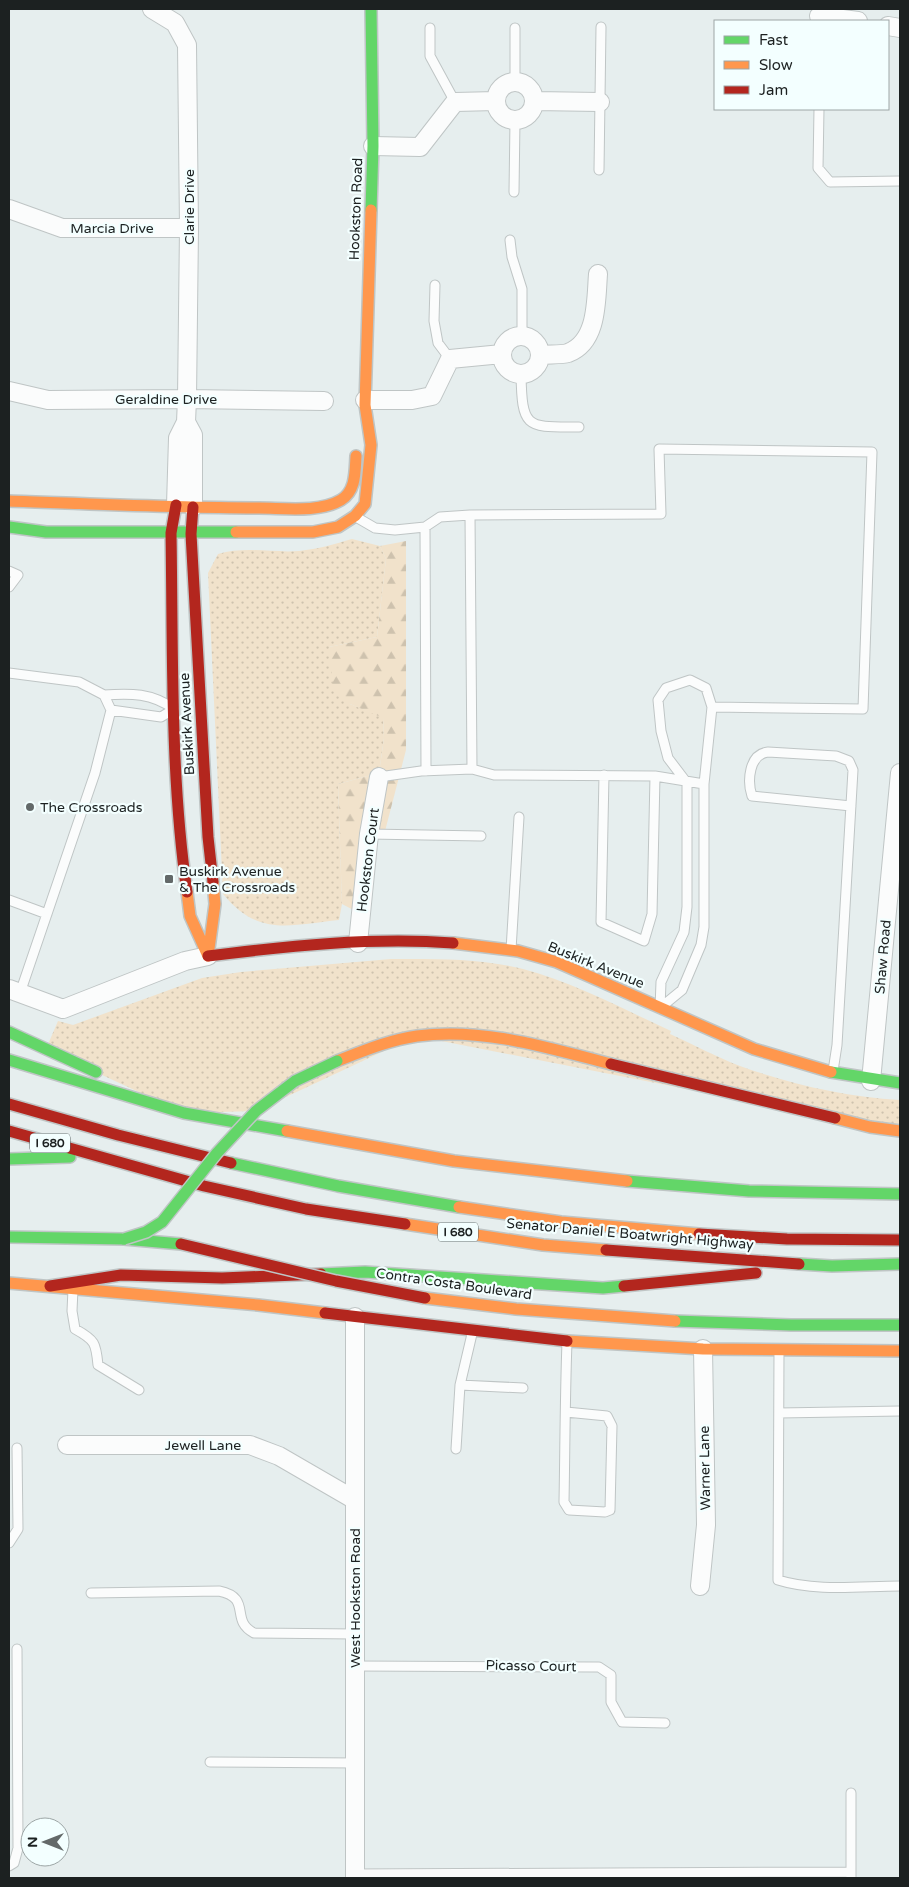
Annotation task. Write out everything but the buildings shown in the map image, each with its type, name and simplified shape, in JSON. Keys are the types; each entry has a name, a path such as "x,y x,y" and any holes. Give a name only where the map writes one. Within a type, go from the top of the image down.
{"main road":[{"name":"Hookston Road","path":"172,533 313,532 338,527 348,509 365,405 372,146 371,9"},
{"name":"Hookston Road","path":"348,509 365,504 368,491 371,445 365,405"},
{"path":"9,500 288,509 348,509"},
{"name":"Buskirk Avenue","path":"184,506 172,533 174,709 181,852 190,916 208,956"},
{"name":"Buskirk Avenue","path":"184,506 191,534 208,837 215,904 208,956"},
{"path":"9,527 46,532 172,533"},
{"name":"Buskirk Avenue","path":"208,956 257,949 358,943 434,942 511,950 556,962 749,1048 832,1074 871,1081 900,1083"},
{"path":"9,1032 184,1113"},
{"path":"124,1239 146,1232 162,1222 217,1154 256,1111 295,1081 337,1061 383,1044 416,1036 456,1034 498,1038 547,1048 860,1124 900,1130"},
{"path":"9,1060 184,1113 454,1161 593,1178 748,1191 900,1194"},
{"name":"I 680","path":"9,1104 104,1132 281,1176 410,1201 584,1224 730,1236 900,1240"},
{"name":"Senator Daniel E Boatwright Highway","path":"9,1130 91,1156 204,1186 306,1209 533,1243 832,1266 900,1264"},
{"path":"9,1158 91,1156"},
{"name":"Contra Costa Boulevard","path":"9,1237 124,1239 181,1244 226,1252 358,1286 415,1296 520,1309 675,1321 791,1325 900,1325"},
{"path":"50,1286 121,1275 222,1278 365,1272 603,1288 832,1266"},
{"path":"9,1283 258,1305 568,1342 702,1349 900,1350"}],"street":[{"name":"Clarie Drive","path":"152,9 175,22 187,45 189,228 186,422 193,435 184,506"},
{"path":"819,19 838,20"},
{"path":"515,82 528,87 534,101 528,114 515,120 502,114 496,101 502,88 515,82"},
{"path":"372,146 420,147 456,102 496,101"},
{"path":"534,101 600,102"},
{"name":"Marcia Drive","path":"9,209 62,228 189,228"},
{"path":"541,355 568,353 586,340 595,316 598,274"},
{"path":"522,335 536,341 541,355 535,369 521,374 508,368 502,354 508,340 522,335"},
{"path":"365,405 432,396 450,359 502,354"},
{"name":"Geraldine Drive","path":"9,391 48,400 187,399 324,401"},
{"name":"Shaw Road","path":"871,1081 900,773"},
{"name":"Hookston Court","path":"358,943 369,834 379,777"},
{"path":"14,991 63,1008 185,962 208,956"},
{"name":"West Hookston Road","path":"355,1317 355,1876"},
{"name":"Warner Lane","path":"700,1586 706,1525 702,1349"},
{"name":"Jewell Lane","path":"67,1444 250,1445 279,1456 355,1500"}],"lane":[{"path":"599,170 601,27"},
{"path":"430,28 430,56 456,102"},
{"path":"515,28 515,82"},
{"path":"819,110 818,168 830,182 900,181"},
{"path":"514,192 515,120"},
{"path":"510,240 512,257 522,289 522,335"},
{"path":"435,285 434,321 438,343 450,359"},
{"path":"521,374 522,407 528,420 540,427 579,427"},
{"path":"348,509 375,528 395,530 425,527 440,517 470,515 661,514 659,449 872,452 863,709 712,707"},
{"path":"470,515 472,769"},
{"path":"425,527 426,771"},
{"path":"9,571 18,574 9,587"},
{"path":"9,673 79,682 104,695 123,694 159,698 174,709 160,718 111,710"},
{"path":"690,680 706,688 712,707 704,784 704,927 701,945 682,990 660,1008 661,982 684,932 687,908 687,782 668,758 661,731 658,700 666,688 690,680"},
{"path":"14,991 47,914 95,773 111,710 104,695"},
{"path":"832,1074 837,1045 851,806 853,770 849,761 844,758 768,752 761,753 755,758 751,772 752,796 851,806"},
{"path":"379,777 426,771 472,769 494,774 655,776 704,784"},
{"path":"604,775 601,922 644,941 652,914 655,776"},
{"path":"511,950 519,817"},
{"path":"369,834 481,836"},
{"path":"9,900 47,914"},
{"path":"73,1288 72,1311 75,1329 96,1344 98,1365 139,1390"},
{"path":"456,1449 460,1385 473,1332"},
{"path":"566,1412 607,1416 612,1426 610,1510 605,1512 569,1510 564,1502 566,1412 568,1342"},
{"path":"780,1350 778,1580 791,1584 815,1586 900,1586"},
{"path":"460,1385 523,1388"},
{"path":"779,1413 900,1411"},
{"path":"9,1543 18,1529 17,1448"},
{"path":"91,1593 219,1591 231,1593 236,1597 241,1620 246,1629 254,1633 356,1634"},
{"path":"9,1866 14,1863 18,1848 17,1649"},
{"name":"Picasso Court","path":"356,1666 599,1667 611,1675 611,1702 622,1722 665,1723"},
{"path":"210,1762 356,1763"},
{"path":"355,1876 851,1875 851,1793"}],"green space":[{"path":"352,539 380,546 386,559 377,637 329,647 350,704 383,717 384,738 379,773 338,784 342,904 339,920 290,925 262,922 249,917 236,908 223,894 208,573 218,554 238,550 299,551 320,548"},
{"path":"406,541 406,750 384,835 369,834 361,914 342,904 338,784 379,773 384,738 383,718 350,704 334,693 329,647 377,637 386,559 380,546"},
{"path":"391,959 474,961 507,965 542,975 617,1005 671,1031 670,1034 740,1066 818,1089 900,1100 900,1131 416,1036 256,1111 184,1113 46,1049 58,1021 73,1025 202,978 241,972"}],"traffic: fast":[{"path":"371,9 373,146 371,210"},
{"path":"9,527 46,532 236,532"},
{"path":"9,1032 96,1072"},
{"path":"9,1060 184,1113 287,1131"},
{"path":"124,1239 146,1232 162,1222 217,1153 256,1111 295,1081 337,1061"},
{"path":"831,1072 900,1083"},
{"path":"9,1159 70,1157"},
{"path":"231,1163 338,1186 459,1207"},
{"path":"627,1181 749,1191 900,1194"},
{"path":"9,1237 124,1239 181,1244"},
{"path":"799,1264 832,1266 900,1264"},
{"path":"321,1274 365,1272 603,1288 624,1286"},
{"path":"675,1321 791,1325 900,1325"}],"traffic: slow":[{"path":"236,532 313,532 338,527 355,516 365,504 371,445 365,405 371,210"},
{"path":"9,501 290,509 322,507 341,500 350,492 354,481 356,456"},
{"path":"208,956 215,904 213,882"},
{"path":"187,892 190,916 208,956"},
{"path":"453,943 518,951 557,962 754,1049 831,1072"},
{"path":"337,1061 396,1040 417,1036 466,1034 540,1046 611,1064"},
{"path":"835,1118 870,1127 900,1131"},
{"path":"287,1131 454,1161 627,1181"},
{"path":"459,1207 561,1222 699,1234"},
{"path":"405,1224 543,1245 606,1250"},
{"path":"9,1283 258,1305 325,1313"},
{"path":"425,1298 516,1309 675,1321"},
{"path":"567,1341 703,1349 900,1351"}],"traffic: jam":[{"path":"176,505 171,533 173,713 178,803 187,892"},
{"path":"193,507 191,534 208,837 213,882"},
{"path":"208,956 299,946 361,942 422,941 453,943"},
{"path":"611,1064 835,1118"},
{"path":"9,1104 118,1135 231,1163"},
{"path":"9,1131 204,1186 306,1209 405,1224"},
{"path":"699,1234 787,1239 900,1240"},
{"path":"181,1244 336,1281 425,1298"},
{"path":"606,1250 799,1264"},
{"path":"624,1286 756,1273"},
{"path":"50,1286 121,1275 222,1278 321,1274"},
{"path":"325,1313 567,1341"}],"place":[{"name":"The Crossroads","path":"30,807"},
{"name":"Buskirk Avenue & The Crossroads","path":"169,879"}]}
